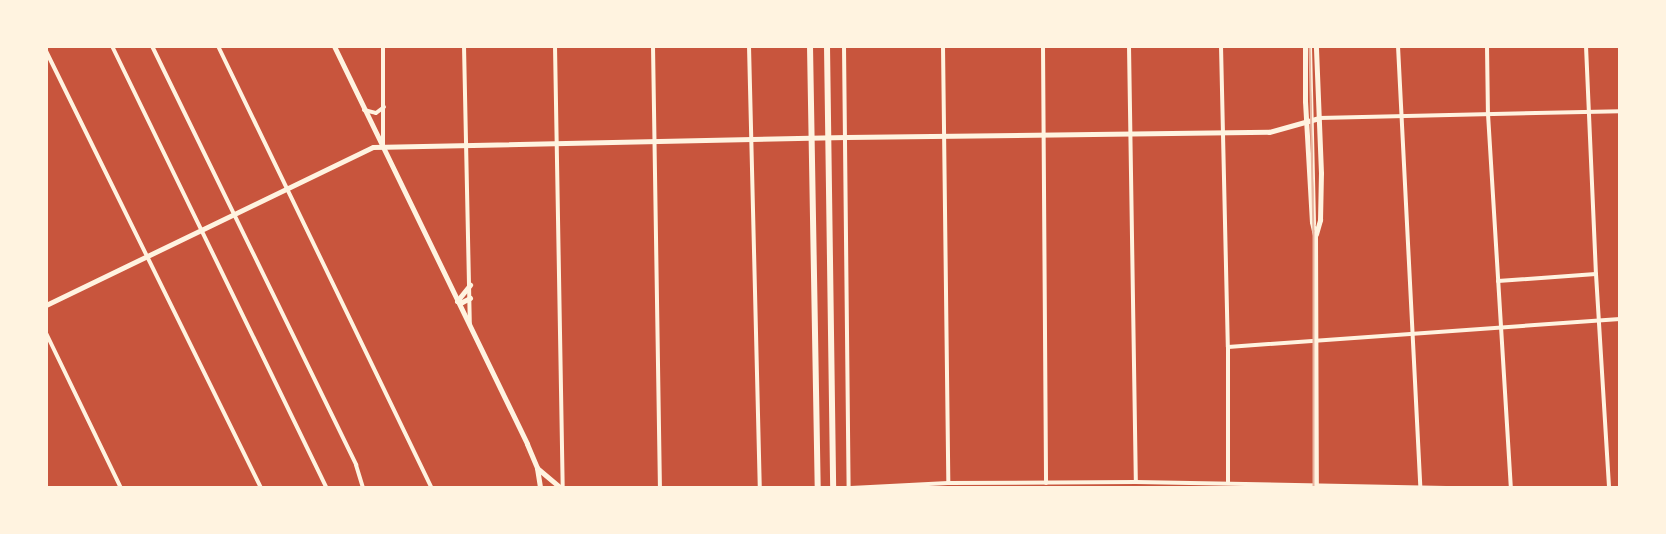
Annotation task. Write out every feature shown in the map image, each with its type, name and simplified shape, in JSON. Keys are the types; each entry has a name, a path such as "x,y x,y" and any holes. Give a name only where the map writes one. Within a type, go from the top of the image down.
{"main road":[{"path":"810,46 818,488"},
{"path":"827,46 833,488"}],"street":[{"path":"112,46 327,488"},
{"path":"152,46 356,465 363,488"},
{"path":"218,46 432,488"},
{"path":"334,46 537,468 540,488"},
{"path":"383,46 383,146"},
{"path":"464,46 470,326"},
{"path":"555,46 562,488"},
{"path":"653,46 660,488"},
{"path":"749,46 760,488"},
{"path":"844,46 850,488 948,483 1119,485 1136,482 1459,488"},
{"path":"943,46 948,483"},
{"path":"1043,46 1046,483"},
{"path":"1130,46 1136,482"},
{"path":"1221,46 1228,347 1227,482"},
{"path":"1305,46 1312,222 1315,236 1316,487"},
{"path":"1315,236 1320,220 1316,46"},
{"path":"1398,46 1420,486"},
{"path":"1487,46 1488,114 1511,488"},
{"path":"1586,46 1596,274 1609,488"},
{"path":"46,51 261,488"},
{"path":"364,110 376,113 384,106"},
{"path":"46,305 373,147 828,137 944,138 1269,132 1319,118 1620,111"},
{"path":"1498,280 1596,274"},
{"path":"450,287 459,290 469,286"},
{"path":"457,301 469,286"},
{"path":"457,301 462,302 470,298"},
{"path":"1228,347 1620,318"},
{"path":"46,333 121,488"},
{"path":"537,468 562,488"}],"lane":[{"path":"1309,121 1311,46"}],"tram line":[{"path":"1310,46 1314,231 1314,488"}]}
